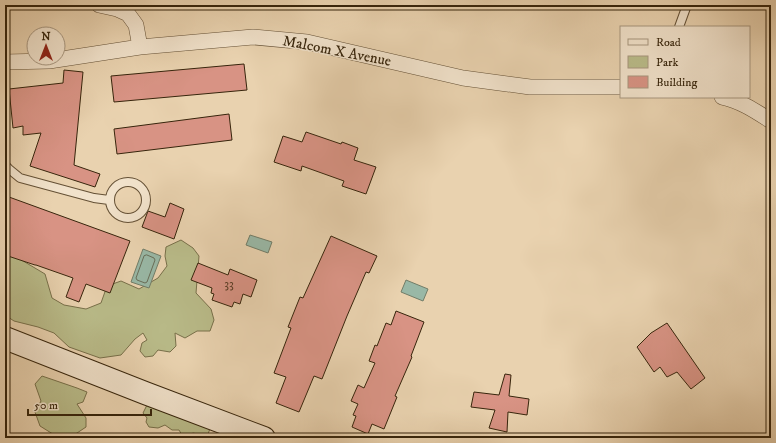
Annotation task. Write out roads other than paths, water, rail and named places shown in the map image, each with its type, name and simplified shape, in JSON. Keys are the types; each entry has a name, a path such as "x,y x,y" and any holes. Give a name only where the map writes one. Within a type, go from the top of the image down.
{"street":[{"path":"99,5 117,8 128,14 136,25 140,47"},
{"name":"Malcom X Avenue","path":"5,62 49,60 140,47 253,37 307,42 463,78 530,87 620,88"},
{"path":"727,98 752,108 771,121"},
{"path":"5,338 264,438"}],"lane":[{"path":"680,26 687,5"},
{"path":"5,165 20,178 94,198 109,200"},
{"path":"125,182 137,185 142,189 146,201 141,213 136,217 123,218 118,216 113,211 109,200 110,193 114,188 125,182"}],"water":[{"path":"250,235 272,242 268,253 246,245"},
{"path":"143,249 161,256 149,288 131,282"},
{"path":"406,280 428,289 423,301 401,292"}]}
